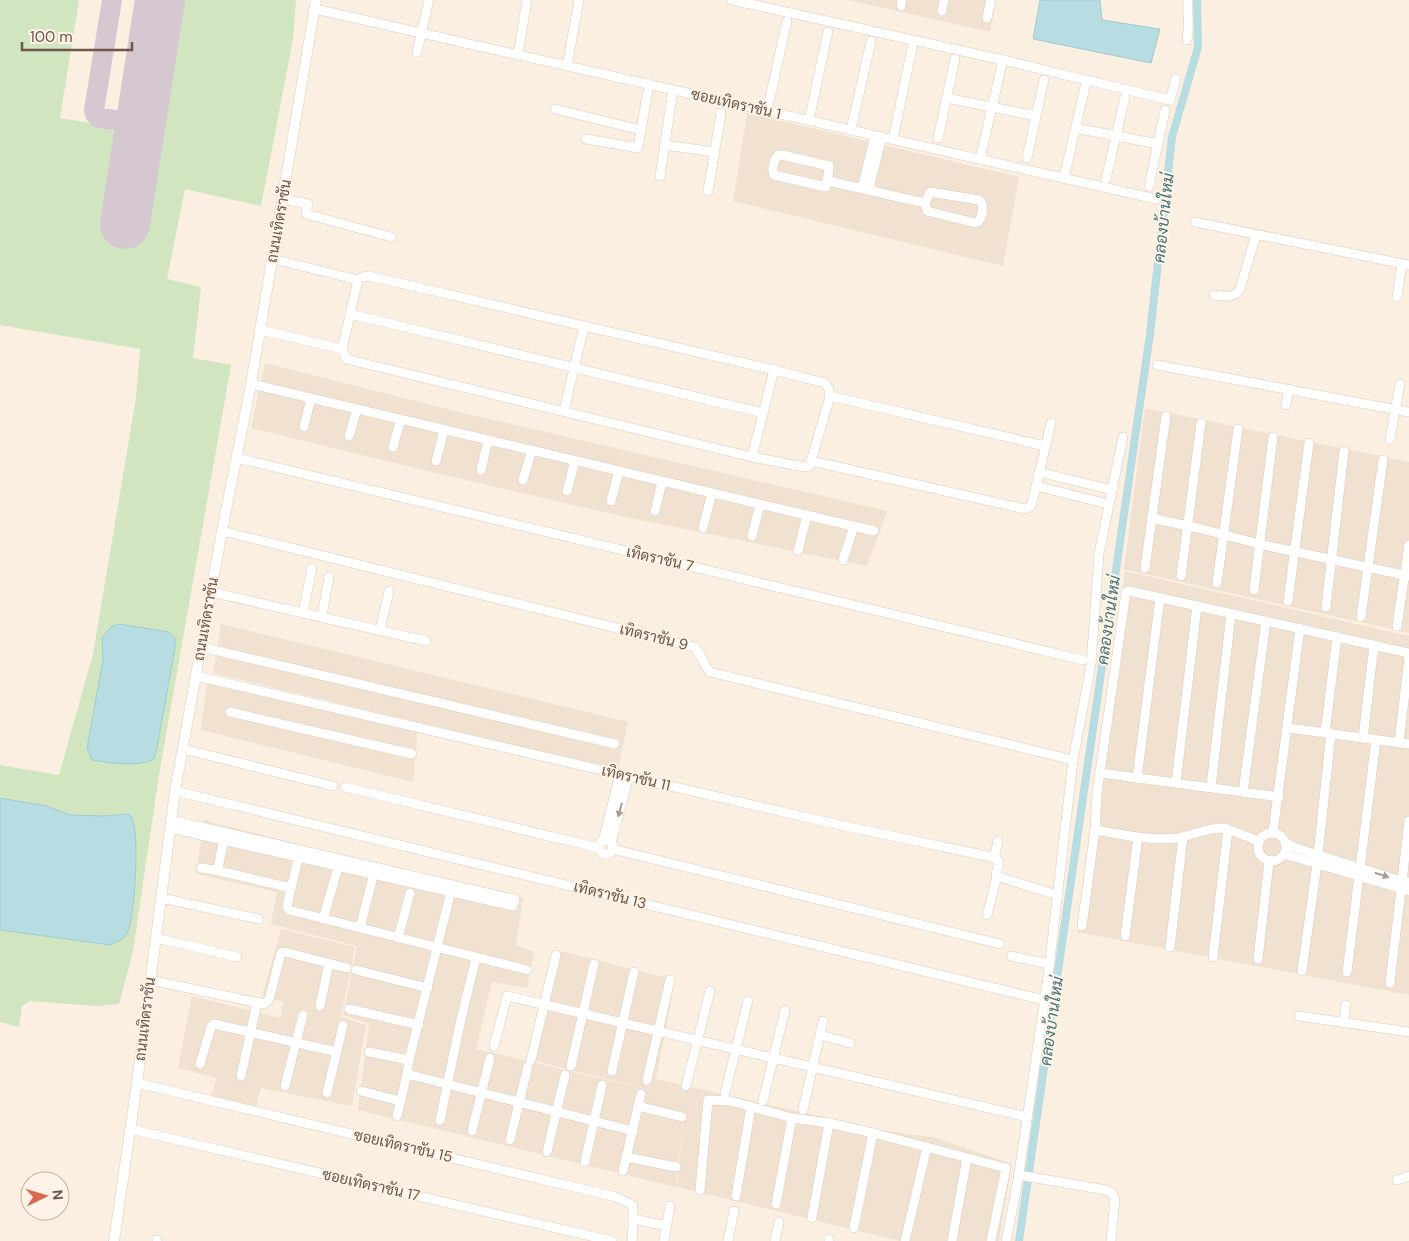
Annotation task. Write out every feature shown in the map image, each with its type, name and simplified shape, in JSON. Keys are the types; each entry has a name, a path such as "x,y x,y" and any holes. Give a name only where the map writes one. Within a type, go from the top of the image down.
{"street":[{"path":"417,52 429,0"},
{"path":"518,55 527,0"},
{"path":"567,66 579,0"},
{"path":"732,0 1003,60 1170,100 1176,79"},
{"path":"942,11 944,0"},
{"path":"987,18 991,0"},
{"path":"1188,0 1190,25 1188,40"},
{"name":"ซอยเทิดราชัน 1","path":"315,4 422,33 1156,199"},
{"name":"ถนนเทิดราชัน","path":"114,1241 137,1083 175,790 261,330 315,4"},
{"path":"767,111 787,22"},
{"path":"809,120 828,32"},
{"path":"851,130 870,41"},
{"path":"893,139 912,48"},
{"path":"938,138 955,58"},
{"path":"980,159 1003,60"},
{"path":"1027,158 1044,80"},
{"path":"586,139 638,148 649,84"},
{"path":"1064,178 1085,87"},
{"path":"660,176 673,90"},
{"path":"1106,179 1124,97"},
{"path":"946,98 1036,116"},
{"path":"555,109 641,130"},
{"path":"1149,186 1165,110"},
{"path":"708,191 721,113"},
{"path":"1075,128 1158,144"},
{"path":"865,189 878,136"},
{"path":"665,145 714,152"},
{"path":"778,155 782,155 826,165 829,169 828,181 826,187 823,188 776,177 773,173 775,159 778,155"},
{"path":"828,181 925,203"},
{"path":"930,192 935,192 978,200 982,203 983,207 978,222 974,223 927,211 925,203 930,192"},
{"path":"283,199 308,204 306,214 391,237"},
{"path":"1195,222 1406,265 1397,297"},
{"path":"1214,295 1232,297 1240,290 1256,234"},
{"path":"273,259 358,280"},
{"path":"369,276 825,383 829,388 830,396 811,461 809,466 804,468 346,359 342,349 350,314 358,280 369,276"},
{"path":"350,314 763,414"},
{"path":"564,411 584,326"},
{"path":"261,330 342,349"},
{"path":"1156,365 1409,412"},
{"path":"752,457 774,370"},
{"path":"251,384 874,531"},
{"path":"1390,439 1400,384"},
{"path":"1286,405 1289,389"},
{"path":"830,396 1045,446"},
{"path":"304,427 311,398"},
{"path":"349,436 357,409"},
{"path":"1145,568 1166,416"},
{"path":"393,448 401,419"},
{"path":"811,461 1025,509 1032,504 1051,423"},
{"path":"1181,576 1201,423"},
{"path":"1217,583 1238,429"},
{"path":"436,462 444,430"},
{"path":"1006,1241 1021,1175 1027,1118 1049,964 1073,760 1091,665 1099,554 1123,437"},
{"path":"1254,590 1273,437"},
{"path":"481,470 488,440"},
{"path":"1288,601 1310,443"},
{"path":"523,480 532,450"},
{"path":"1326,606 1344,451"},
{"name":"เทิดราชัน 7","path":"237,458 1083,660"},
{"path":"1361,617 1383,460"},
{"path":"567,491 575,461"},
{"path":"611,501 619,471"},
{"path":"1039,472 1112,490"},
{"path":"655,511 662,482"},
{"path":"1036,486 1108,504"},
{"path":"703,528 712,493"},
{"path":"752,536 760,505"},
{"path":"798,551 807,515"},
{"path":"1151,518 1259,544 1407,575"},
{"path":"844,560 854,526"},
{"name":"เทิดราชัน 9","path":"222,531 694,647 700,652 705,666 710,672 1073,760"},
{"path":"1398,626 1407,575 1409,545"},
{"path":"303,612 312,568"},
{"path":"322,616 329,577"},
{"path":"380,630 389,591"},
{"path":"1082,926 1095,830 1100,772 1124,595 1129,591 1300,628 1409,655 1399,743"},
{"path":"211,592 426,641"},
{"path":"1137,778 1160,598"},
{"path":"1176,783 1197,606"},
{"path":"1211,787 1230,614"},
{"path":"1243,792 1266,621"},
{"path":"1273,832 1300,628"},
{"path":"1302,971 1318,860 1337,637"},
{"path":"1363,738 1374,645"},
{"path":"201,646 615,744"},
{"name":"เทิดราชัน 11","path":"196,676 826,822 994,858"},
{"path":"230,712 412,754"},
{"path":"1288,728 1409,744"},
{"path":"1347,972 1376,740"},
{"path":"183,749 333,786"},
{"path":"1100,772 1279,797"},
{"path":"606,845 624,775"},
{"path":"345,788 606,845 1000,944"},
{"name":"เทิดราชัน 13","path":"175,790 1044,1000"},
{"path":"1390,983 1405,886 1409,821"},
{"path":"171,824 452,888 513,898 514,900 512,907 452,888"},
{"path":"1095,830 1159,839 1183,837 1211,829 1228,829 1259,840"},
{"path":"1213,957 1228,829"},
{"path":"1286,843 1284,854 1278,860 1269,861 1259,853 1259,840 1265,834 1273,832 1280,835 1293,848 1318,860"},
{"path":"220,871 218,868 225,835"},
{"path":"1125,936 1138,837"},
{"path":"1170,946 1183,837"},
{"path":"987,915 997,876 999,862 994,858 998,841"},
{"path":"1284,854 1318,860 1405,886"},
{"path":"1258,959 1269,861"},
{"path":"297,863 287,906 289,910 527,970"},
{"path":"201,868 291,888"},
{"path":"324,919 337,871"},
{"path":"997,876 1057,895"},
{"path":"360,928 372,881"},
{"path":"396,1116 452,888"},
{"path":"398,938 410,892"},
{"path":"161,898 259,920"},
{"path":"156,938 238,957"},
{"path":"150,980 264,1004 269,1000 281,953 285,952 428,988"},
{"path":"510,1140 556,955"},
{"path":"1011,956 1049,964"},
{"path":"440,1120 476,958"},
{"path":"320,1006 329,963"},
{"path":"571,1066 594,964"},
{"path":"612,1071 634,972"},
{"path":"647,1080 670,980"},
{"path":"686,1086 710,991"},
{"path":"494,1046 507,996 1027,1118"},
{"path":"725,1093 748,1001"},
{"path":"241,1076 258,1003"},
{"path":"1344,1021 1346,1005"},
{"path":"349,1009 419,1025"},
{"path":"763,1101 785,1010"},
{"path":"285,1086 302,1015"},
{"path":"1299,1016 1344,1021 1409,1032"},
{"path":"803,1110 823,1021"},
{"path":"200,1064 211,1027 214,1024 337,1052"},
{"path":"328,1093 343,1025"},
{"path":"820,1035 850,1043"},
{"path":"369,1052 409,1060"},
{"path":"472,1132 480,1092 490,1058"},
{"path":"407,1074 632,1130"},
{"path":"547,1152 565,1075"},
{"name":"ซอยเทิดราชัน 15","path":"137,1083 616,1197 633,1206 633,1219"},
{"path":"585,1162 602,1085"},
{"path":"361,1091 400,1101"},
{"path":"623,1171 641,1094"},
{"path":"700,1190 708,1100 730,1101 792,1118 829,1123 873,1133 1006,1168 991,1241"},
{"path":"638,1106 682,1117"},
{"path":"736,1196 751,1107"},
{"path":"776,1204 792,1118"},
{"path":"812,1218 829,1123"},
{"name":"ซอยเทิดราชัน 17","path":"130,1128 612,1241"},
{"path":"854,1228 873,1133"},
{"path":"905,1241 926,1147"},
{"path":"626,1157 676,1167"},
{"path":"952,1241 967,1158"},
{"path":"1021,1175 1106,1190 1112,1193 1115,1199 1111,1241"},
{"path":"1396,1180 1409,1176"},
{"path":"664,1241 670,1206"},
{"path":"728,1241 734,1211"},
{"path":"632,1241 633,1219 667,1226"},
{"path":"775,1241 779,1222"}],"shaded area":[{"path":"848,0 996,0 990,32"},
{"path":"747,113 1019,177 1003,266 733,201"},
{"path":"265,363 459,412 887,511 867,566 621,516 436,473 251,428"},
{"path":"1145,408 1409,462 1409,633 1124,569"},
{"path":"1125,571 1409,636 1409,995 1077,932"},
{"path":"221,624 628,722 618,770 213,673"},
{"path":"207,682 418,729 413,782 201,730"},
{"path":"204,820 343,856 523,898 516,945 534,952 527,988 492,982 476,1049 675,1096 531,1060 557,950 675,980 656,1079 880,1130 937,1138 1012,1164 999,1241 900,1241 677,1187 686,1098 676,1187 358,1110 369,1024 343,1015 357,946 271,924 277,892 196,874"},
{"path":"281,929 355,947 341,1017 366,1025 352,1106 261,1088 256,1106 211,1096 217,1078 178,1068 192,996 280,1018 284,1002 262,996"}],"green space":[{"path":"0,0 79,0 60,118 126,129 111,225 137,230 174,0 296,0 293,39 261,206 185,189 167,279 201,287 193,358 231,365 159,775 133,951 119,1004 97,1006 30,1001 22,1006 19,1027 0,1022 0,930 111,945 129,814 104,816 70,815 47,806 0,798 0,765 59,775 93,654 136,398 140,349 0,325","holes":["102,638 145,763 109,763 92,760 87,748 103,660"]}],"water":[{"path":"1040,0 1100,0 1102,20 1160,29 1151,63 1033,39"},
{"path":"119,624 169,632 175,638 175,648 156,753 153,760 146,762 122,764 92,760 87,748 103,660 102,638 111,627"},
{"path":"0,798 47,806 70,815 130,815 135,830 135,876 133,909 127,934 123,938 111,945 0,930"}],"waterway":[{"name":"คลองบ้านใหม่","path":"1019,1241 1150,334 1172,137 1198,47 1197,0"}],"taxiway":[{"path":"112,0 94,110 99,118 132,122 139,131"},
{"path":"155,0 159,4"}],"runway":[{"path":"125,224 160,0"}]}
